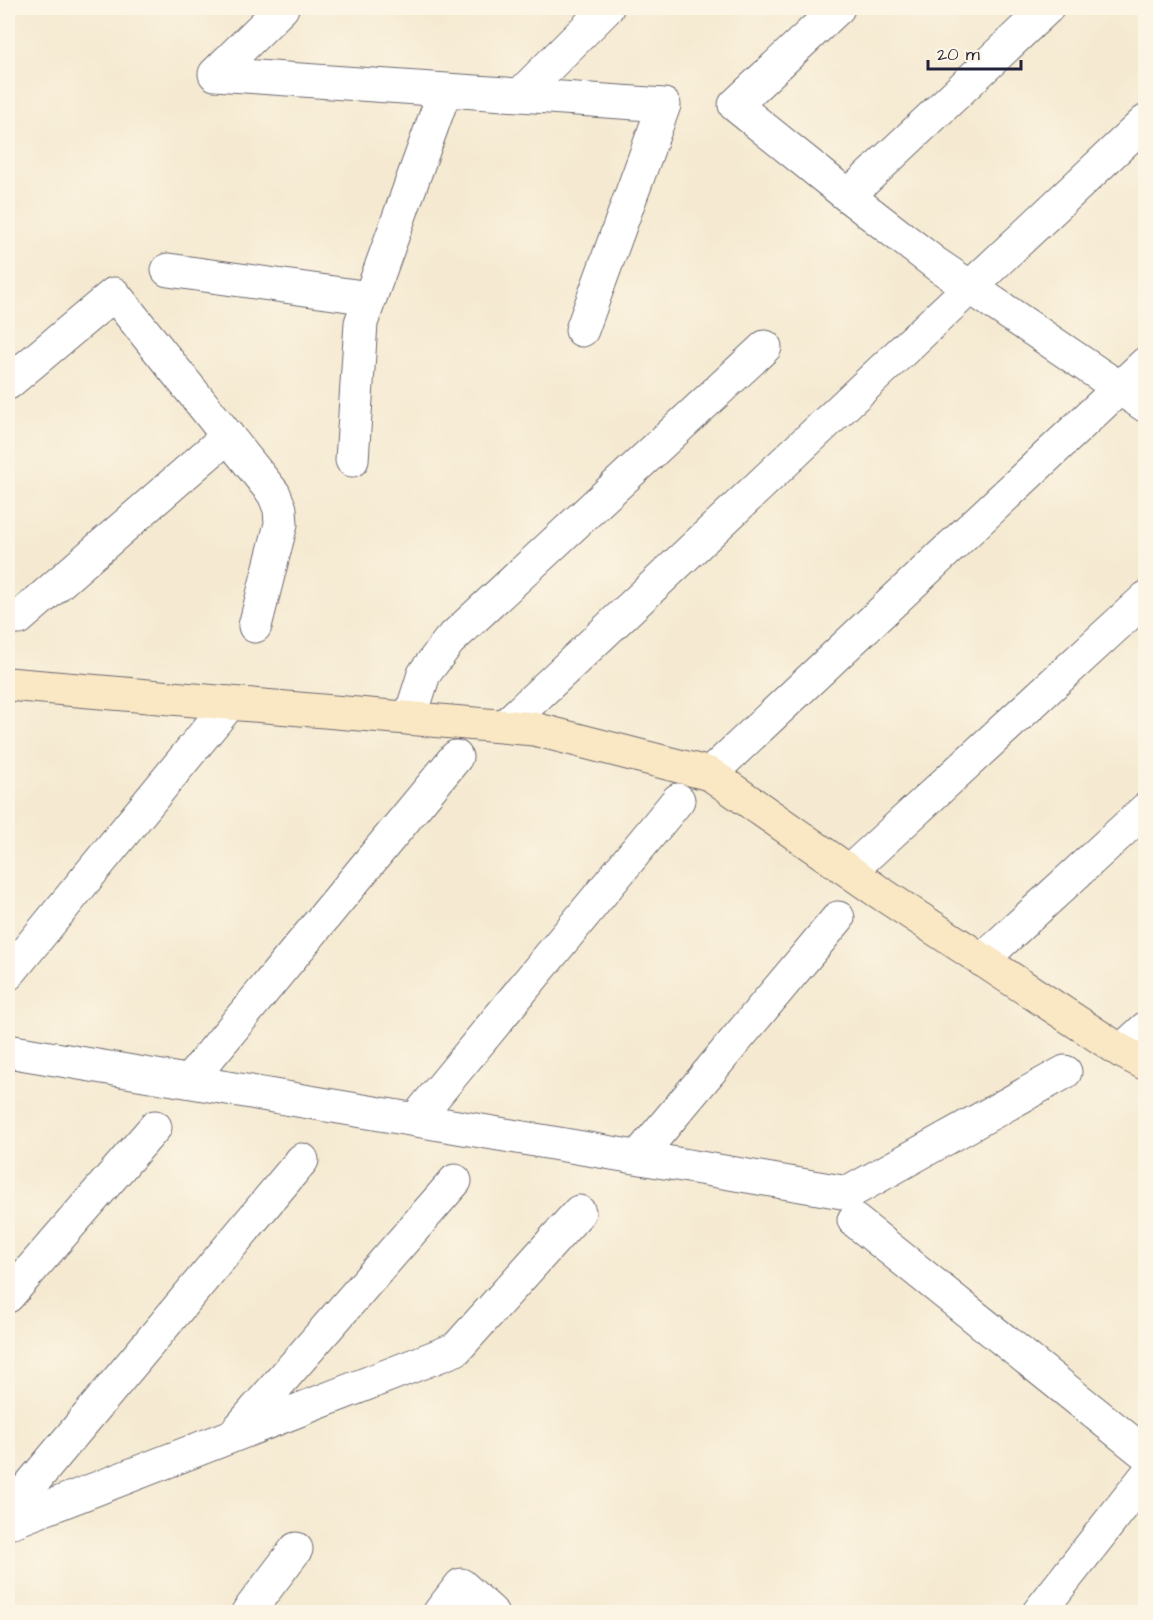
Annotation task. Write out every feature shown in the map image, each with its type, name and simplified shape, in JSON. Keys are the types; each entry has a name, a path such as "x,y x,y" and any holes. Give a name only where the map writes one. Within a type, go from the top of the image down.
{"street":[{"path":"282,8 214,74 664,105 582,330"},
{"path":"520,95 607,8"},
{"path":"838,8 735,105 936,264 1132,397"},
{"path":"848,196 1047,8"},
{"path":"352,460 361,323 445,90"},
{"path":"505,726 1146,121"},
{"path":"168,270 370,298"},
{"path":"8,383 114,294 274,494 280,509 281,524 255,626"},
{"path":"410,718 424,674 449,640 765,346"},
{"path":"710,774 1132,397 1146,363"},
{"path":"19,618 228,436"},
{"path":"850,871 1146,598"},
{"path":"8,684 534,729 710,774 982,960 1133,1057 1146,1028"},
{"path":"8,974 230,703"},
{"path":"189,1081 456,757"},
{"path":"415,1120 678,800"},
{"path":"982,960 1146,809"},
{"path":"638,1157 838,918"},
{"path":"8,1051 848,1193 1065,1072"},
{"path":"8,1296 155,1127"},
{"path":"8,1512 302,1160"},
{"path":"233,1435 455,1181"},
{"path":"8,1523 456,1348 579,1212"},
{"path":"854,1221 1146,1454"},
{"path":"1040,1612 1146,1476"},
{"path":"248,1612 296,1549"},
{"path":"440,1612 461,1585 491,1612"}]}
